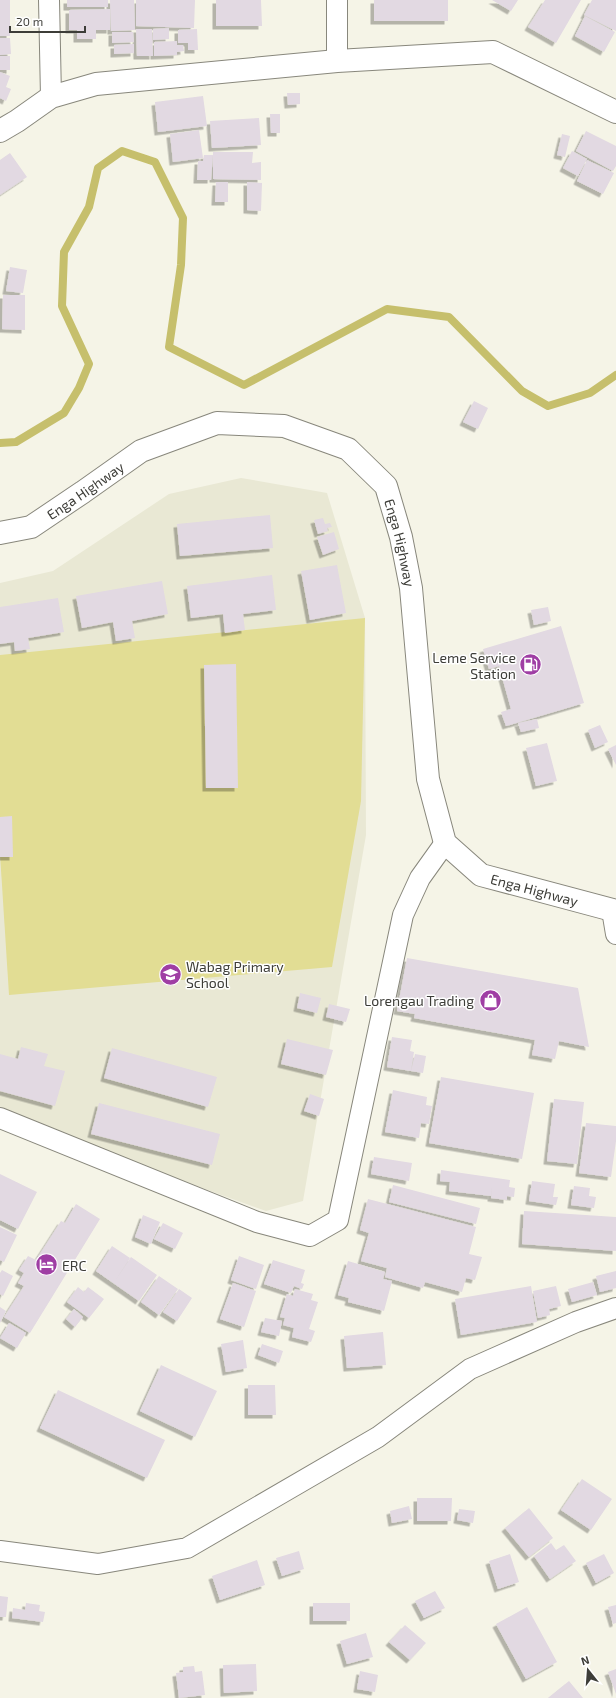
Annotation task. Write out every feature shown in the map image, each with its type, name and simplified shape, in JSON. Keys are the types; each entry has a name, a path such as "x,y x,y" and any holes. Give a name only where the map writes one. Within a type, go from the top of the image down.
{"main road":[{"path":"0,131 51,97 96,84 337,61 493,52 616,112"},
{"name":"Enga Highway","path":"0,532 31,527 141,451 217,423 284,426 348,449 386,486 401,537 411,588 428,779 445,843 481,875 614,911"}],"street":[{"path":"49,0 51,97"},
{"path":"337,0 337,61"},
{"path":"0,1118 257,1222 310,1236 338,1220 403,915 420,878 445,843"},
{"path":"614,911 616,934"},
{"path":"0,1551 98,1564 187,1548 378,1437 470,1369 576,1322 616,1308"}],"shaded area":[{"name":"Wabag Primary School","path":"241,478 327,493 365,618 366,835 303,1201 266,1211 50,1133 0,1112 0,583 53,571 169,494"},
{"path":"365,618 361,801 332,967 9,995 0,854 0,655"}],"building":[{"path":"0,0 10,0 10,36 0,36"},
{"path":"67,0 108,0 108,7 67,7"},
{"path":"110,0 134,0 135,30 111,31"},
{"path":"136,0 195,0 194,28 136,26"},
{"path":"216,0 261,0 262,26 216,26"},
{"path":"374,0 448,0 448,21 374,21"},
{"path":"492,0 518,0 511,11"},
{"path":"545,0 581,0 556,43 528,27"},
{"path":"592,0 616,0 616,31 584,15"},
{"path":"110,9 110,30 96,30 96,39 77,39 77,30 69,30 69,10"},
{"path":"585,16 615,32 604,52 575,36"},
{"path":"169,28 169,39 153,40 153,29"},
{"path":"136,29 152,29 153,56 137,56"},
{"path":"197,29 198,50 188,50 188,43 178,43 178,30"},
{"path":"112,32 133,32 134,42 112,43"},
{"path":"0,38 10,38 11,54 0,55"},
{"path":"177,41 177,45 183,45 184,51 177,52 177,55 154,56 154,42"},
{"path":"134,44 134,53 114,54 114,45"},
{"path":"0,56 10,56 10,70 0,70"},
{"path":"0,72 10,76 6,87 11,89 6,101 0,98"},
{"path":"287,93 300,93 300,104 288,105"},
{"path":"203,96 207,126 158,132 155,102"},
{"path":"270,114 280,114 280,133 271,133"},
{"path":"259,118 261,145 212,148 210,121"},
{"path":"199,130 203,158 173,162 170,134"},
{"path":"586,131 616,146 616,166 613,171 576,151"},
{"path":"562,134 570,136 565,157 557,155"},
{"path":"572,151 587,159 578,176 563,168"},
{"path":"213,152 253,152 252,163 261,162 261,180 213,179"},
{"path":"10,153 27,177 0,195 0,160"},
{"path":"204,155 213,155 211,180 197,180 198,161 203,161"},
{"path":"587,160 614,173 603,194 577,181"},
{"path":"216,182 228,182 228,202 215,202"},
{"path":"247,182 262,183 261,211 247,210"},
{"path":"10,267 27,270 23,293 6,291"},
{"path":"3,295 25,295 25,330 2,329"},
{"path":"474,401 488,408 478,429 463,422"},
{"path":"270,515 273,548 180,556 177,524"},
{"path":"323,518 325,524 330,523 332,527 327,528 328,531 318,534 314,520"},
{"path":"334,532 339,549 323,555 317,537"},
{"path":"337,565 346,613 310,620 301,571"},
{"path":"272,575 276,610 243,614 245,630 225,633 223,614 191,618 187,586"},
{"path":"162,581 168,614 132,621 135,638 116,641 113,622 82,628 76,596"},
{"path":"58,598 64,632 28,638 30,649 15,651 14,642 0,644 0,607"},
{"path":"548,607 551,621 534,625 531,610"},
{"path":"561,626 584,703 506,726 501,712 511,709 499,666 489,669 483,649"},
{"path":"236,664 238,788 206,788 204,665"},
{"path":"537,719 539,728 521,732 518,723"},
{"path":"600,725 608,742 595,748 588,730"},
{"path":"547,743 557,781 536,786 526,748"},
{"path":"616,745 616,765 608,749"},
{"path":"12,816 13,857 0,857 0,817"},
{"name":"Lorengau Trading","path":"407,958 578,988 589,1047 559,1041 555,1059 532,1055 535,1040 414,1018 415,1014 397,1011"},
{"path":"300,993 321,998 317,1013 297,1008"},
{"path":"329,1004 350,1009 346,1022 326,1017"},
{"path":"392,1037 412,1040 410,1051 414,1052 411,1071 387,1067"},
{"path":"287,1039 333,1050 326,1075 281,1064"},
{"path":"21,1047 48,1054 44,1066 65,1071 55,1106 0,1091 0,1054 18,1059"},
{"path":"112,1048 217,1077 208,1107 104,1078"},
{"path":"415,1054 426,1056 423,1073 411,1071"},
{"path":"441,1077 534,1093 522,1159 429,1143"},
{"path":"393,1090 427,1097 426,1105 432,1106 429,1124 421,1123 419,1138 385,1132"},
{"path":"310,1094 324,1099 319,1116 304,1111"},
{"path":"554,1099 584,1102 577,1164 547,1161"},
{"path":"99,1103 220,1134 212,1165 91,1134"},
{"path":"586,1123 616,1126 616,1141 611,1177 579,1173"},
{"path":"374,1157 412,1163 409,1181 371,1174"},
{"path":"441,1170 510,1180 509,1187 515,1188 514,1197 507,1196 507,1200 491,1198 492,1187 491,1196 449,1191 450,1182 440,1181"},
{"path":"0,1174 37,1192 18,1229 0,1220"},
{"path":"532,1181 555,1184 553,1197 558,1197 556,1205 529,1201"},
{"path":"393,1185 480,1208 476,1224 389,1202"},
{"path":"574,1186 590,1188 589,1196 596,1197 594,1208 571,1205"},
{"path":"368,1199 476,1227 469,1254 482,1257 475,1280 466,1278 462,1292 425,1282 423,1288 385,1277 387,1268 361,1261 369,1233 360,1230"},
{"name":"ERC","path":"76,1204 100,1219 30,1333 4,1317 24,1286 18,1283 24,1273 19,1270 28,1256 36,1260 61,1221 65,1223"},
{"path":"524,1211 616,1217 616,1251 522,1244"},
{"path":"143,1215 160,1222 151,1244 135,1237"},
{"path":"163,1223 183,1233 175,1249 154,1239"},
{"path":"0,1227 17,1235 4,1262 0,1260"},
{"path":"112,1246 130,1258 115,1281 131,1257 157,1275 139,1301 96,1271"},
{"path":"239,1256 264,1265 256,1289 231,1280"},
{"path":"273,1260 305,1270 301,1283 304,1284 302,1289 294,1286 291,1293 264,1284"},
{"path":"348,1261 385,1272 383,1279 392,1281 384,1311 348,1302 349,1298 338,1295"},
{"path":"2,1270 13,1276 3,1296 0,1294 0,1273"},
{"path":"616,1271 616,1288 600,1292 596,1276"},
{"path":"159,1276 178,1289 159,1315 141,1302"},
{"path":"593,1282 597,1295 572,1302 568,1289"},
{"path":"233,1283 256,1291 244,1327 220,1319"},
{"path":"531,1286 537,1322 461,1335 455,1299"},
{"path":"556,1286 561,1306 549,1309 550,1315 538,1318 533,1291"},
{"path":"78,1287 84,1292 88,1287 104,1299 89,1318 67,1302"},
{"path":"179,1289 192,1298 177,1321 163,1312"},
{"path":"295,1289 313,1294 311,1300 318,1302 309,1329 315,1331 311,1342 292,1337 294,1328 283,1325 285,1318 280,1317 287,1294 293,1296"},
{"path":"0,1307 6,1311 0,1323"},
{"path":"74,1309 83,1317 75,1327 66,1319"},
{"path":"265,1318 282,1321 279,1336 261,1332"},
{"path":"9,1323 26,1333 17,1348 0,1338"},
{"path":"383,1332 386,1365 347,1368 344,1336"},
{"path":"243,1340 247,1368 226,1372 221,1344"},
{"path":"262,1344 283,1351 279,1363 258,1355"},
{"path":"161,1365 217,1391 195,1437 140,1411"},
{"path":"248,1385 275,1385 276,1415 248,1415"},
{"path":"58,1390 165,1440 147,1478 40,1428"},
{"path":"582,1479 612,1499 591,1530 561,1510"},
{"path":"417,1498 452,1498 451,1521 417,1521"},
{"path":"409,1506 412,1519 392,1523 390,1511"},
{"path":"529,1508 553,1538 529,1557 505,1528"},
{"path":"459,1509 475,1511 473,1523 457,1520"},
{"path":"551,1543 556,1550 564,1545 576,1561 550,1579 534,1556"},
{"path":"299,1551 304,1569 282,1576 276,1558"},
{"path":"510,1554 519,1582 498,1589 489,1561"},
{"path":"604,1554 614,1573 596,1583 586,1563"},
{"path":"257,1560 265,1585 220,1600 212,1576"},
{"path":"435,1591 445,1608 424,1618 415,1601"},
{"path":"0,1596 8,1597 6,1617 0,1617"},
{"path":"26,1603 40,1605 39,1611 45,1612 43,1622 12,1618 13,1608 25,1610"},
{"path":"313,1603 350,1603 350,1621 313,1621"},
{"path":"616,1605 616,1623 613,1624 608,1607"},
{"path":"527,1607 557,1662 526,1679 496,1624"},
{"path":"405,1625 426,1643 410,1660 389,1642"},
{"path":"366,1633 373,1657 347,1664 340,1641"},
{"path":"256,1664 257,1691 224,1693 223,1665"},
{"path":"194,1666 195,1672 202,1671 205,1695 179,1698 176,1673 183,1672 183,1667"},
{"path":"616,1669 616,1694 608,1672"},
{"path":"360,1671 378,1675 375,1692 357,1689"},
{"path":"569,1681 583,1698 548,1698"}],"waterway":[{"path":"0,443 16,442 64,413 79,388 89,364 62,306 64,252 89,207 98,168 122,151 155,162 183,218 181,265 169,347 244,385 387,309 449,317 522,391 548,406 590,393 616,375"}],"place":[{"name":"Leme Service Station","path":"531,665"},
{"name":"Wabag Primary School","path":"171,974"},
{"name":"Lorengau Trading","path":"490,1000"},
{"name":"ERC","path":"47,1265"}]}
